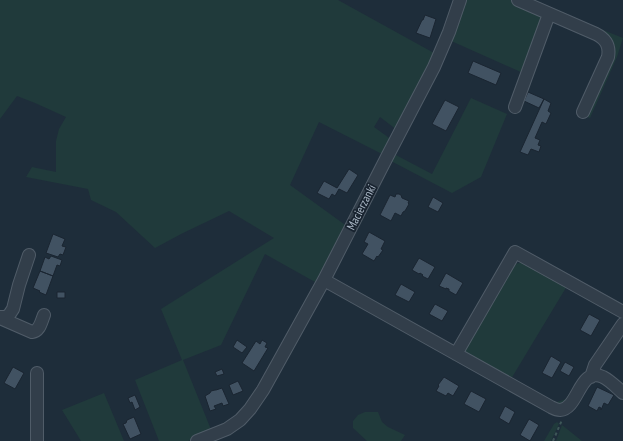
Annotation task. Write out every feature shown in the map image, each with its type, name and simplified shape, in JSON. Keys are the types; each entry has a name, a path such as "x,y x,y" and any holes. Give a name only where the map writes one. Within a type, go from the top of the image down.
{"street":[{"name":"Macierzanki","path":"197,441 234,425 240,420 250,409 270,378 324,280 434,67 449,32 460,0"},
{"path":"518,0 602,37 607,44 608,57 583,112"},
{"path":"515,107 549,14"},
{"path":"456,354 514,252 623,312"},
{"path":"0,318 9,315 13,309 29,255"},
{"path":"324,280 550,407 556,409 564,409 567,407 584,382 590,377 597,375 608,380 623,393"},
{"path":"0,318 32,332 36,332 44,315"},
{"path":"590,377 595,365 623,324"},
{"path":"37,373 37,441"}],"path":[{"path":"553,441 562,421 564,409"}],"green space":[{"path":"0,0 338,0 434,53 442,31 446,32 397,130 380,117 374,127 392,140 355,212 352,211 382,154 319,122 290,185 348,227 282,345 315,282 265,254 221,345 183,360 212,432 188,441 159,441 135,380 182,360 161,309 274,238 229,211 155,248 116,212 91,200 88,189 26,177 32,167 56,172 56,141 59,129 66,117 17,96 0,119"},
{"path":"463,0 512,0 538,12 541,15 542,19 523,73 449,40"},
{"path":"551,9 623,38 617,57 590,118 583,115 610,48"},
{"path":"471,98 507,114 481,177 452,193 391,161 394,154 432,174"},
{"path":"524,262 567,286 511,379 554,403 566,399 578,380 580,381 569,399 561,404 556,405 550,403 466,356 464,353 466,343 511,265"},
{"path":"104,393 124,441 81,441 62,410"},
{"path":"365,412 378,412 382,422 388,427 405,435 401,441 367,441 353,428 353,421 358,415"},
{"path":"557,422 559,424 551,441 544,441 554,424"},
{"path":"562,425 582,441 556,441"}],"building":[{"path":"425,15 436,19 430,38 416,33"},
{"path":"473,61 501,73 496,85 468,73"},
{"path":"528,92 544,99 539,108 524,101"},
{"path":"544,99 551,103 548,111 551,113 546,124 542,122 535,138 540,140 538,145 541,146 539,152 531,149 528,155 520,152"},
{"path":"445,100 459,107 446,131 432,124"},
{"path":"349,169 358,175 347,193 339,189 335,196 332,194 329,199 317,193 324,181 337,188"},
{"path":"396,194 401,195 402,198 409,201 409,204 401,216 395,213 391,221 380,215 390,195 395,197"},
{"path":"433,197 443,203 438,212 428,207"},
{"path":"369,232 385,241 381,249 383,250 374,261 362,254 368,244 364,242"},
{"path":"53,234 65,239 62,246 66,247 63,255 60,254 58,257 46,253"},
{"path":"51,256 62,260 60,266 57,265 53,276 40,271 45,257 49,259"},
{"path":"419,258 435,267 428,279 420,273 419,274 412,270"},
{"path":"40,271 53,276 46,295 33,288"},
{"path":"446,273 463,283 456,295 449,291 449,289 439,286"},
{"path":"401,284 415,292 409,302 395,295"},
{"path":"57,292 65,292 65,298 57,298"},
{"path":"435,304 448,311 442,321 429,314"},
{"path":"589,314 600,320 591,336 580,330"},
{"path":"237,340 247,347 242,353 233,347"},
{"path":"262,340 267,343 265,347 268,348 254,371 242,363 256,341 260,344"},
{"path":"551,356 561,362 552,378 542,373"},
{"path":"565,362 574,367 569,376 560,371"},
{"path":"13,367 24,373 15,389 4,383"},
{"path":"222,369 224,374 217,376 215,372"},
{"path":"444,377 459,386 453,396 448,393 446,396 436,391 439,386 438,385"},
{"path":"238,381 243,391 233,395 229,385"},
{"path":"597,387 614,395 608,405 604,403 601,410 599,407 597,411 588,406"},
{"path":"222,388 229,404 223,406 222,403 214,406 216,409 210,411 205,396 211,391"},
{"path":"471,391 486,399 479,412 464,404"},
{"path":"135,395 140,407 135,410 132,402 130,403 128,398"},
{"path":"505,406 515,412 509,424 499,418"},
{"path":"134,417 141,434 130,439 123,424 126,423 127,420"},
{"path":"529,419 539,425 530,441 520,435"}]}
